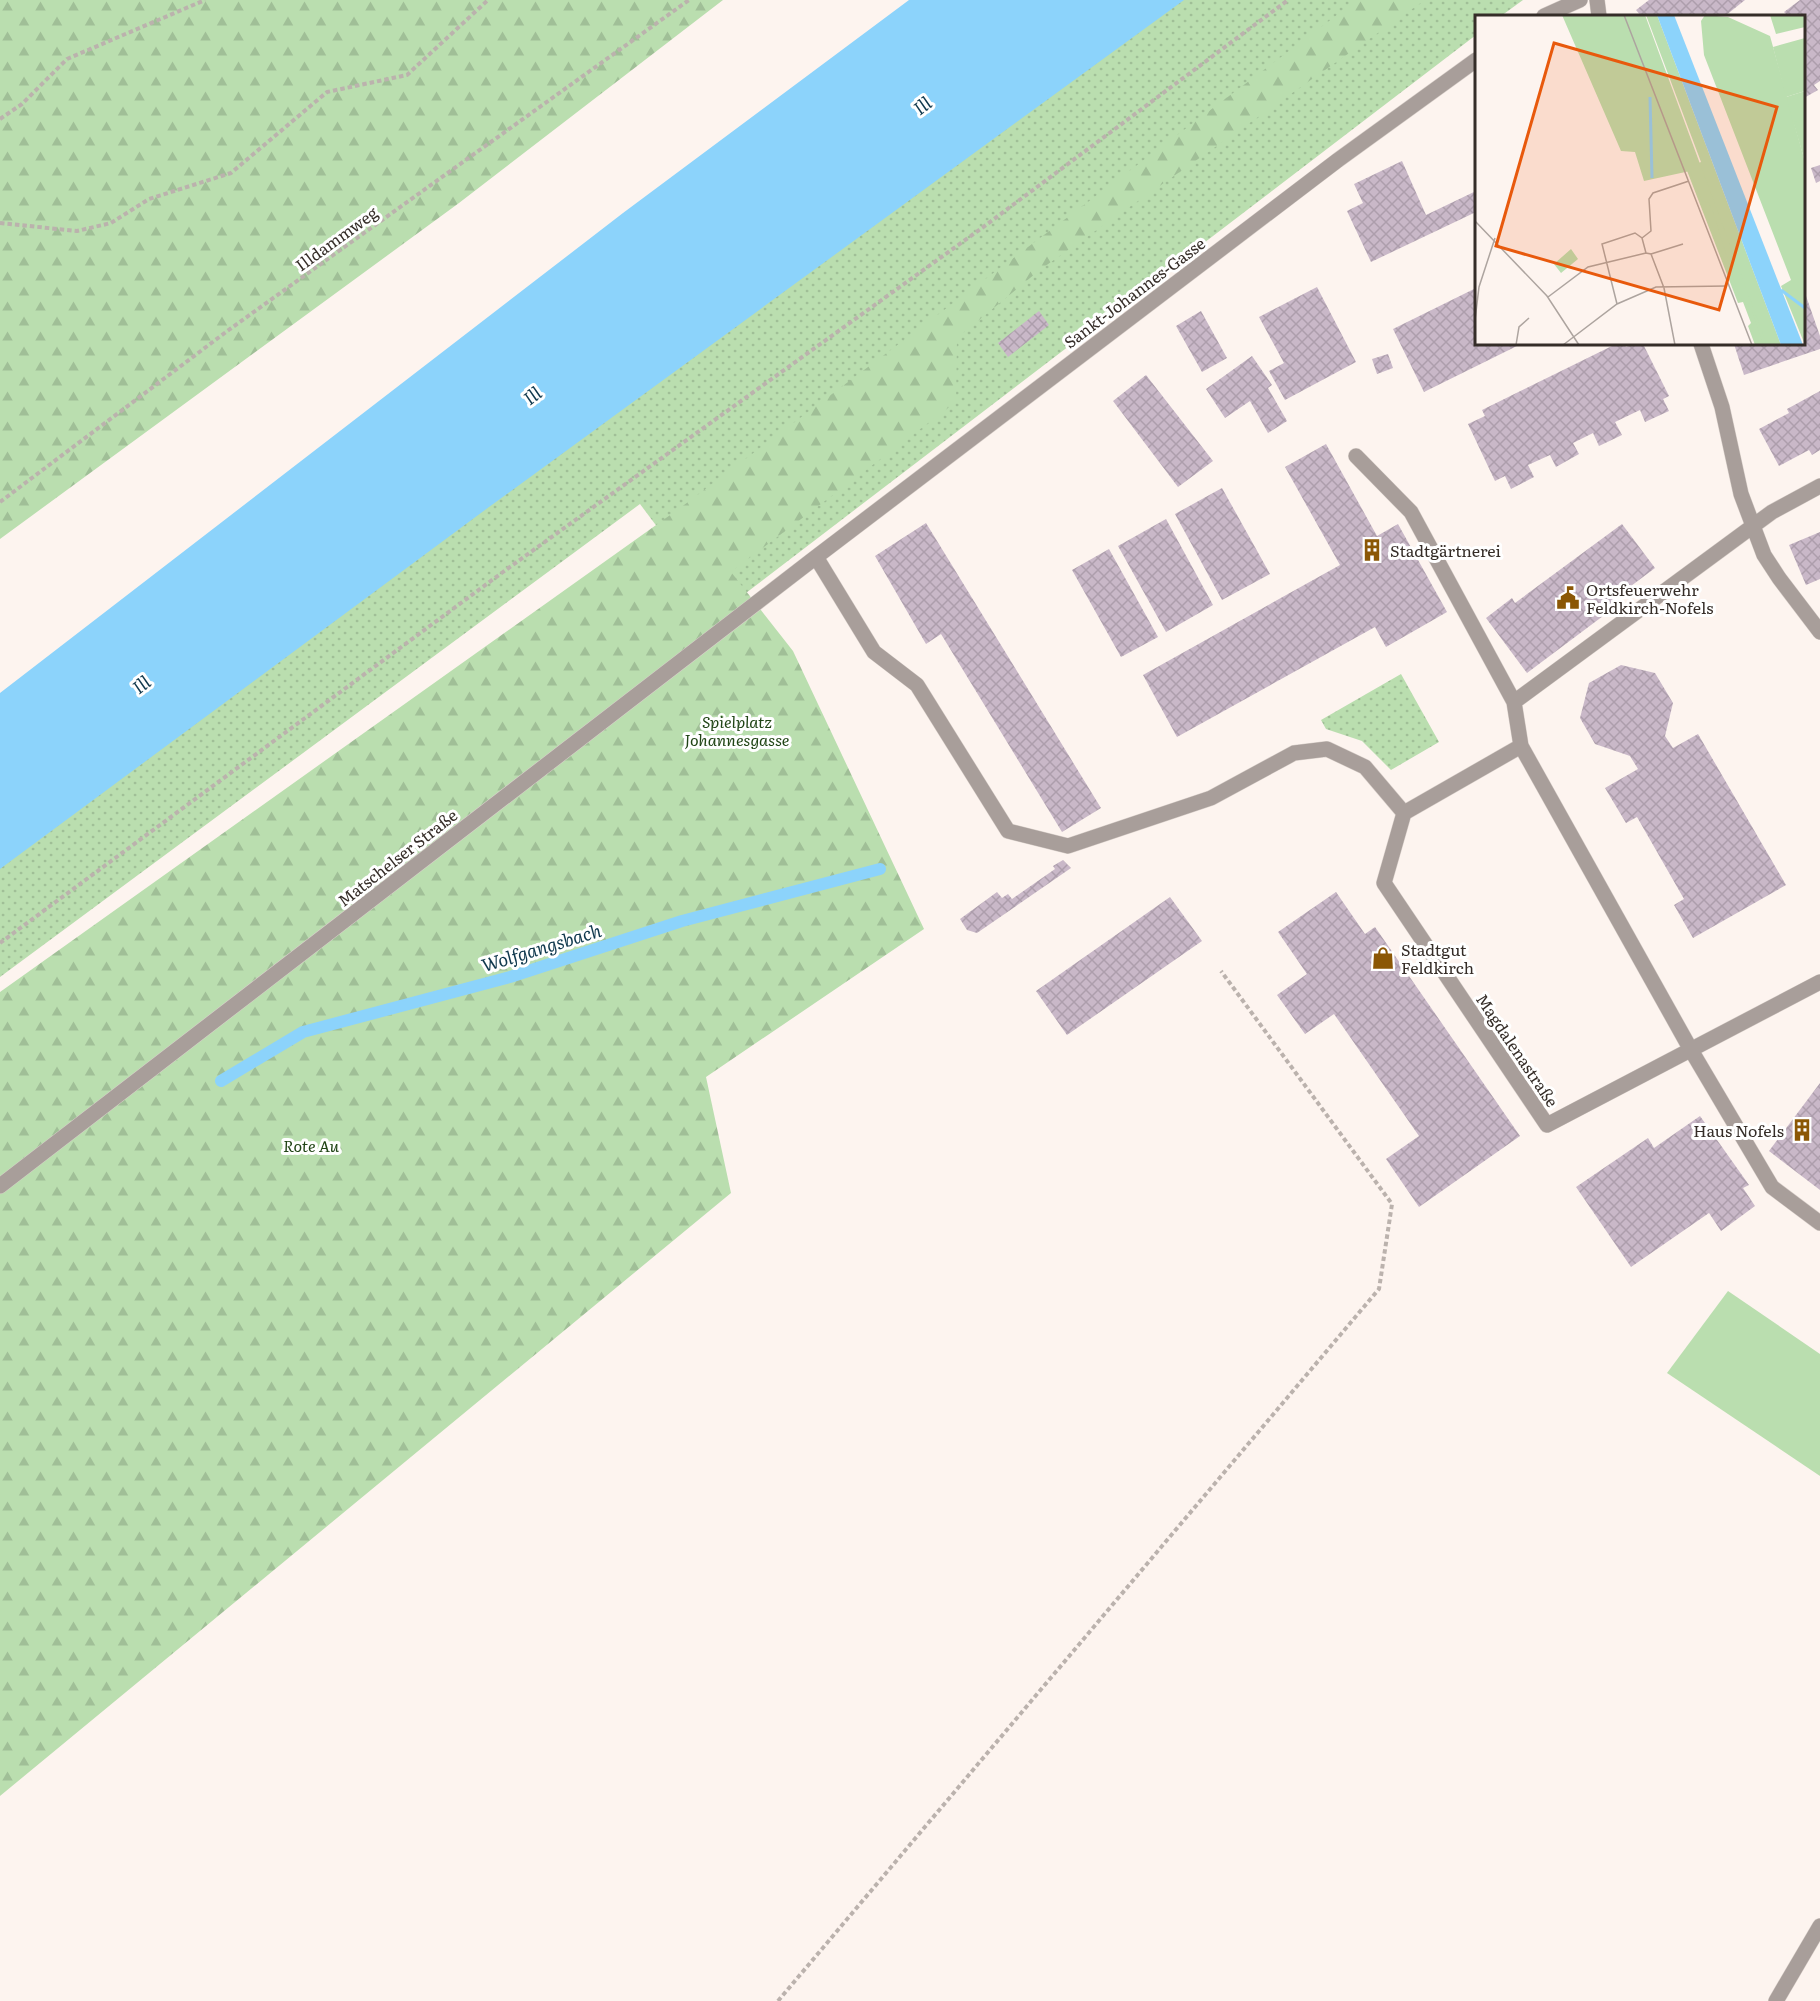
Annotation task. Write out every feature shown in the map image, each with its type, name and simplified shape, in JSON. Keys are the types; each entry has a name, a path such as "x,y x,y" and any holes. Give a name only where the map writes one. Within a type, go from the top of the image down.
{"street":[{"path":"1546,15 1581,0"},
{"path":"1597,0 1599,15"},
{"name":"Sankt-Johannes-Gasse","path":"816,557 1338,160 1475,61"},
{"path":"1701,345 1722,407 1741,494 1753,526 1769,563 1820,632"},
{"path":"1356,456 1412,512 1514,702 1521,746 1691,1050 1772,1187 1820,1223"},
{"path":"1514,702 1772,512 1820,486"},
{"path":"816,557 874,652 917,686 1008,831 1068,846 1211,798 1294,753 1327,749 1365,767 1404,813 1521,746"},
{"name":"Matschelser Straße","path":"0,1186 816,557"},
{"name":"Magdalenastraße","path":"1404,813 1384,883 1547,1125 1820,982"},
{"path":"1776,2001 1820,1926"}],"path":[{"path":"0,119 22,104 67,59 205,0"},
{"path":"0,223 77,231 111,223 149,199 231,173 327,92 407,75 488,0"},
{"name":"Illdammweg","path":"0,502 230,328 689,0"},
{"path":"0,943 503,572 986,225 1288,0"},
{"path":"778,2001 1380,1289 1392,1204 1221,971"}],"green space":[{"path":"0,0 723,0 459,203 0,539"},
{"path":"1171,0 1523,0 1502,15 1475,15 1475,36 721,612 640,504 0,977 0,866"},
{"name":"Rote Au","path":"1357,0 1425,0 1041,269 957,338 956,402 731,572 793,651 924,929 706,1077 731,1193 0,1796 0,992 680,508"},
{"path":"1401,674 1439,742 1391,770 1362,741 1326,729 1321,720"},
{"path":"1728,1291 1820,1354 1820,1476 1667,1373"}],"water":[{"name":"Ill","path":"909,0 1184,0 489,507 0,869 0,693 623,213"}],"building":[{"path":"1649,0 1745,0 1726,15 1640,15 1636,10"},
{"path":"1800,0 1820,0 1820,81 1814,85 1818,90 1805,97 1805,15 1787,15 1784,12"},
{"path":"1402,161 1426,215 1475,191 1475,212 1371,262 1347,211 1363,203 1354,184"},
{"path":"1820,165 1820,181 1816,183 1811,168"},
{"path":"1317,287 1356,362 1285,400 1269,371 1284,363 1259,317"},
{"path":"1475,288 1475,345 1519,345 1424,392 1393,329"},
{"path":"1805,293 1820,336 1820,349 1744,375 1734,345 1805,345"},
{"path":"1039,311 1049,325 1008,357 998,343"},
{"path":"1201,311 1227,358 1202,372 1176,326"},
{"path":"1614,345 1626,347 1644,345 1669,396 1663,399 1669,411 1645,422 1640,410 1615,422 1622,435 1599,446 1593,433 1573,443 1579,454 1556,467 1550,455 1528,465 1534,477 1511,489 1505,476 1495,481 1468,424 1485,416 1482,410"},
{"path":"1388,354 1393,368 1377,374 1372,359"},
{"path":"1252,356 1272,385 1268,388 1287,421 1268,433 1250,401 1225,418 1206,389"},
{"path":"1146,375 1213,461 1178,487 1113,401"},
{"path":"1820,391 1820,450 1812,455 1809,450 1779,466 1759,429 1789,413 1787,409"},
{"path":"1326,444 1377,536 1398,524 1447,612 1386,647 1375,627 1177,737 1143,675 1340,565 1285,467"},
{"path":"1222,488 1270,574 1222,600 1175,514"},
{"path":"1166,519 1213,605 1166,632 1118,546"},
{"path":"926,523 1101,808 1062,832 941,634 926,644 875,556"},
{"name":"Ortsfeuerwehr Feldkirch-Nofels","path":"1622,524 1655,568 1615,598 1619,604 1527,673 1486,618 1512,598 1515,603"},
{"path":"1820,532 1820,579 1806,585 1789,545"},
{"path":"1109,549 1158,637 1121,657 1072,570"},
{"path":"1621,665 1655,673 1673,703 1665,736 1673,748 1698,734 1786,885 1693,938 1674,905 1684,899 1637,817 1626,823 1605,788 1638,769 1630,756 1595,744 1580,718 1589,683"},
{"path":"1063,860 1071,868 977,933 967,930 960,919 997,892 1002,898 1008,894 1012,899 1055,869 1053,866"},
{"path":"1336,892 1365,934 1375,927 1520,1136 1419,1207 1386,1159 1419,1136 1334,1014 1305,1034 1277,995 1307,974 1278,932"},
{"path":"1170,897 1202,941 1067,1035 1036,991"},
{"name":"Haus Nofels","path":"1820,1083 1820,1190 1769,1151"},
{"path":"1700,1116 1749,1185 1743,1188 1755,1206 1721,1231 1709,1213 1631,1267 1576,1187 1648,1138 1654,1148"}],"waterway":[{"name":"Wolfgangsbach","path":"221,1081 303,1032 510,977 682,921 880,869"}],"place":[{"name":"Stadtgärtnerei","path":"1372,550"},
{"name":"Ortsfeuerwehr Feldkirch-Nofels","path":"1568,598"},
{"name":"Stadtgut Feldkirch","path":"1383,958"},
{"name":"Haus Nofels","path":"1802,1130"}],"park label":[{"name":"Spielplatz Johannesgasse","path":"737,730"}]}
